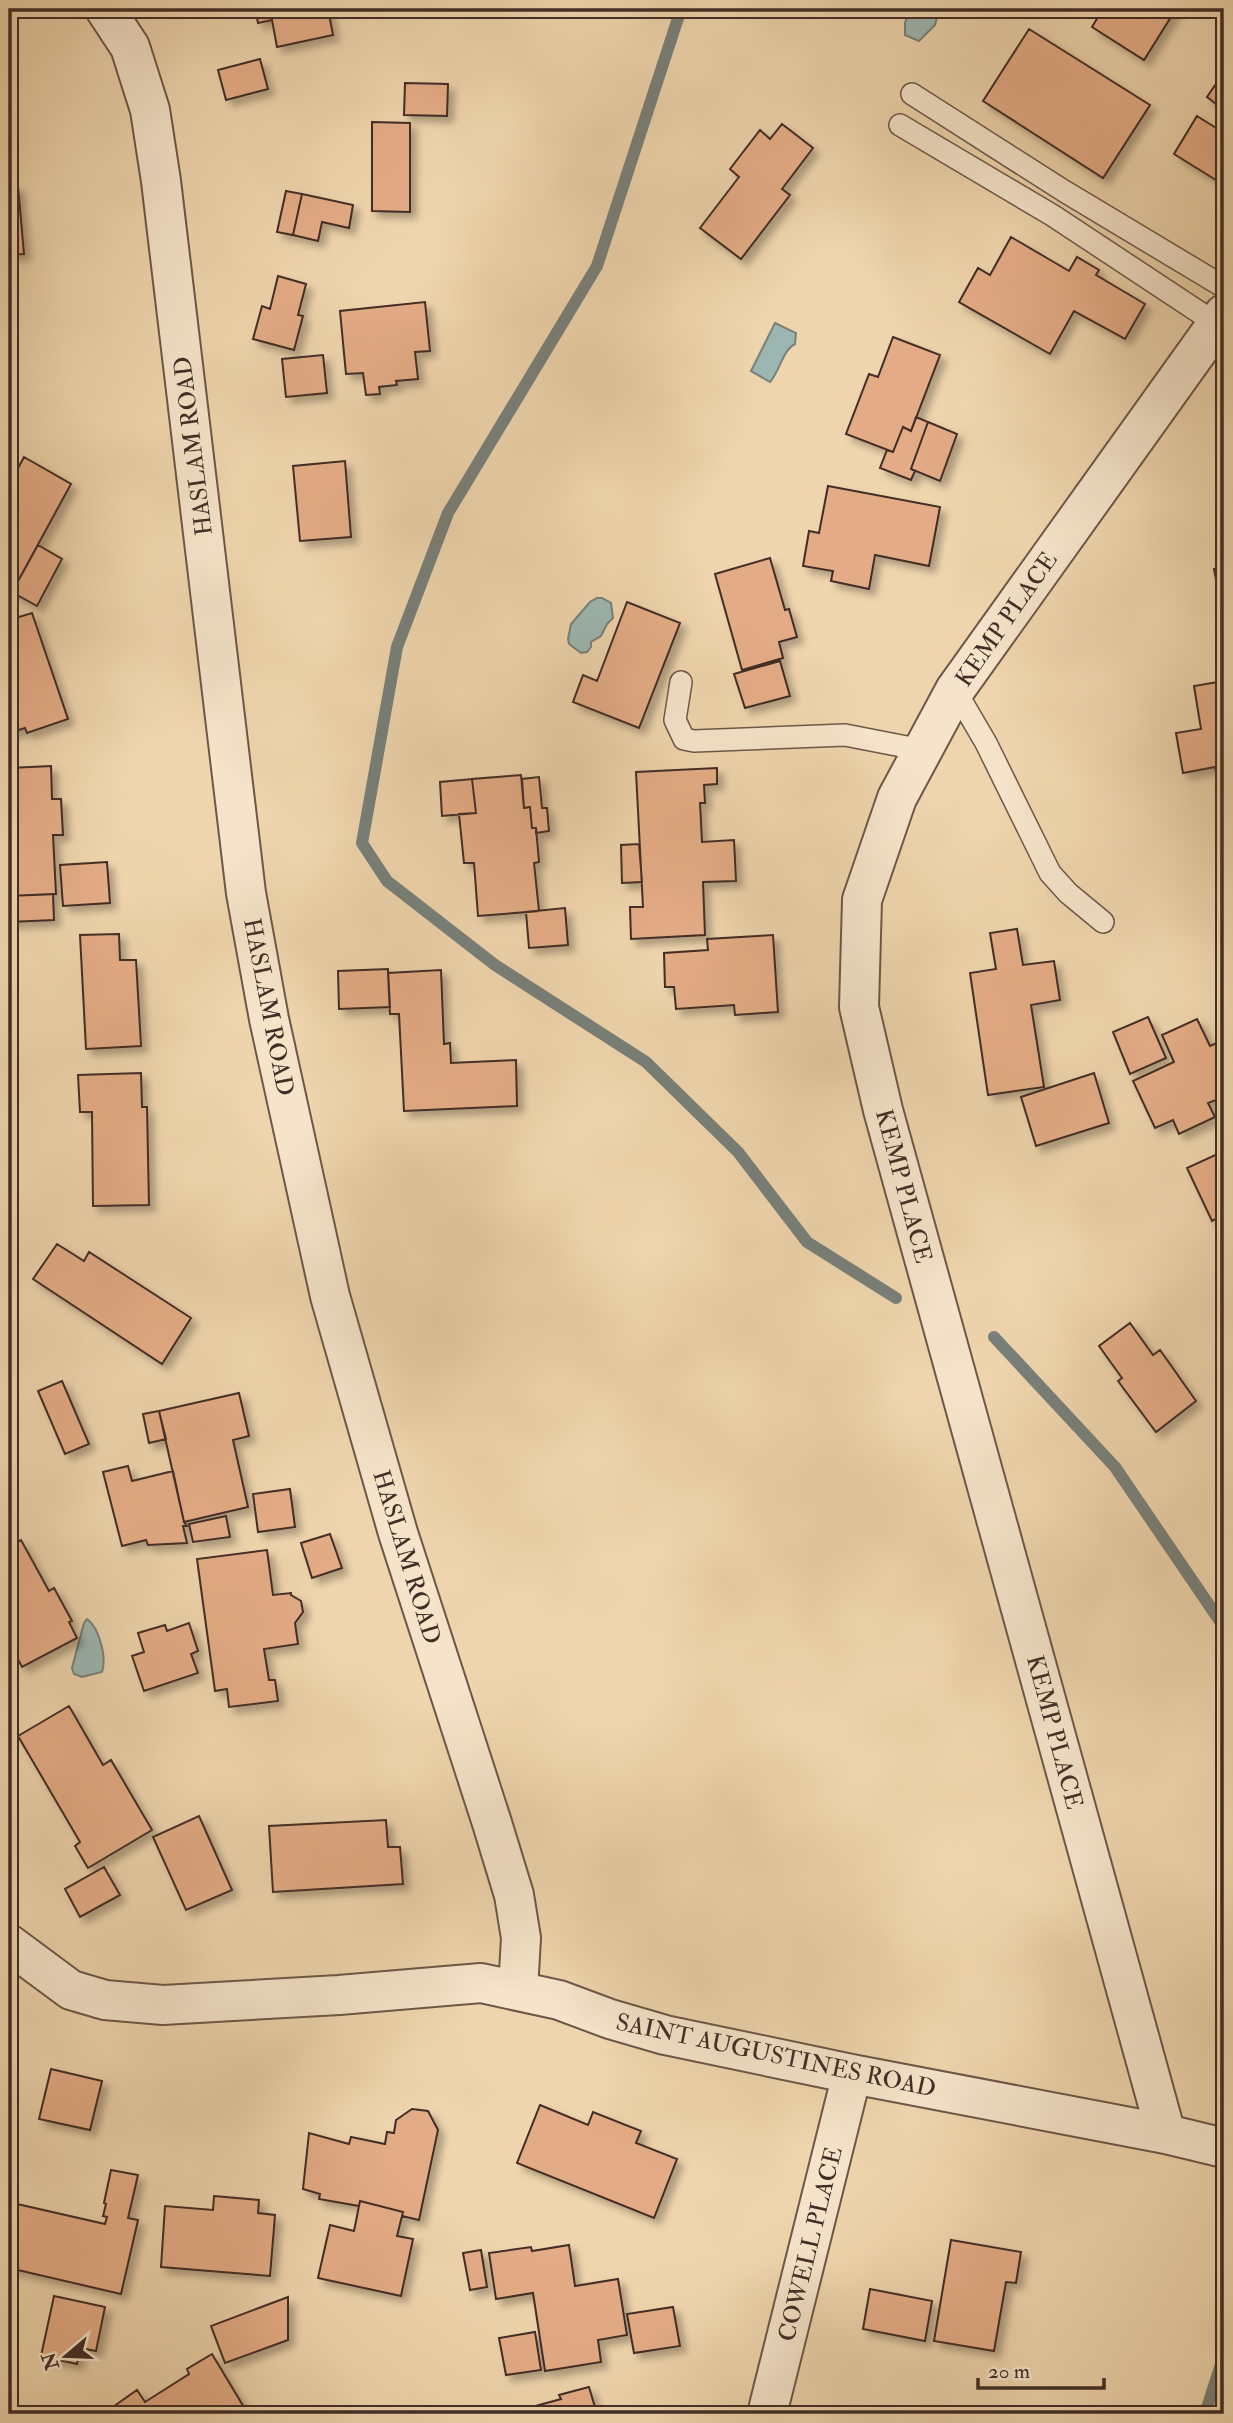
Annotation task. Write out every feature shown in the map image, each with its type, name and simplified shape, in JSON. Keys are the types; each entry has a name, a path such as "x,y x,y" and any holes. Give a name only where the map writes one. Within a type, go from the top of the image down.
{"street":[{"name":"HASLAM ROAD","path":"116,15 130,47 150,110 162,181 246,893 269,1019 330,1296 398,1533 514,1895 521,1938 518,1990"},
{"name":"KEMP PLACE","path":"1166,2134 883,1110 859,1007 862,900 897,798 955,690 1221,319"},
{"name":"SAINT AUGUSTINES ROAD","path":"9,1944 71,1990 104,2000 163,2005 339,1995 481,1983 559,2000 665,2035 1166,2134 1224,2148"},
{"name":"COWELL PLACE","path":"767,2414 852,2074"}],"lane":[{"path":"912,94 1064,191 1224,287"},
{"path":"900,125 1221,319"},
{"path":"681,682 675,720 684,739 694,741 845,735 922,750"},
{"path":"955,690 997,764 1050,873 1068,893 1103,922"}],"water":[{"path":"910,9 939,9 935,25 919,41 905,35 905,23"},
{"path":"775,323 796,333 795,344 787,351 770,382 751,371"},
{"path":"597,598 611,603 613,618 601,636 591,642 587,652 581,653 569,644 571,624 590,602"},
{"path":"87,1619 98,1636 103,1651 103,1666 102,1672 82,1677 74,1674 72,1668"}],"building":[{"path":"255,9 328,9 333,35 277,47 272,20 258,23"},
{"path":"1103,9 1176,9 1144,60 1092,27"},
{"path":"1029,29 1150,105 1103,178 983,101"},
{"path":"260,59 268,89 226,100 218,70"},
{"path":"1224,72 1224,110 1207,97"},
{"path":"405,83 448,84 447,116 404,115"},
{"path":"1197,116 1224,133 1224,185 1174,154"},
{"path":"372,122 410,123 410,212 372,211"},
{"path":"782,124 813,148 782,189 790,195 741,259 700,228 739,177 730,169 760,130 770,139"},
{"path":"18,186 24,254 9,255 9,187"},
{"path":"286,191 302,194 293,235 277,232"},
{"path":"302,194 353,205 349,228 322,222 318,241 293,235"},
{"path":"1011,237 1069,271 1077,257 1099,270 1096,275 1145,304 1125,339 1074,311 1050,354 959,302 978,268 990,275"},
{"path":"278,276 306,284 298,315 303,316 294,350 253,339 262,306 270,309"},
{"path":"425,302 430,351 415,352 418,379 396,381 397,385 379,387 380,394 366,395 363,373 346,374 340,311"},
{"path":"893,337 940,355 911,431 903,427 893,452 846,434 869,374 878,377"},
{"path":"323,355 327,393 286,397 282,359"},
{"path":"916,417 928,422 911,469 915,471 911,480 880,468 887,450 893,452 903,427 911,431"},
{"path":"928,422 957,434 940,481 911,469"},
{"path":"24,457 71,484 12,592 9,590 9,485"},
{"path":"345,461 351,537 300,541 293,466"},
{"path":"828,486 940,507 929,566 875,555 869,589 831,581 833,571 803,566 809,531 819,533"},
{"path":"38,545 62,559 37,606 12,592"},
{"path":"770,558 785,610 789,609 797,637 779,642 783,658 742,670 715,574"},
{"path":"1224,567 1224,621 1214,569"},
{"path":"627,602 680,623 639,728 573,702 583,675 597,681"},
{"path":"32,613 68,719 27,733 25,728 9,733 9,620"},
{"path":"780,661 790,696 745,708 734,674"},
{"path":"1224,681 1224,797 1221,797 1215,767 1183,773 1176,733 1201,729 1194,686"},
{"path":"51,766 52,799 61,799 63,835 53,835 56,894 9,896 9,768"},
{"path":"717,768 717,784 704,785 705,803 700,803 702,842 734,840 736,881 703,882 705,935 631,939 630,907 643,907 636,772"},
{"path":"521,775 524,808 530,807 532,828 536,828 539,862 534,863 539,911 478,916 474,863 464,863 459,814 476,813 472,779"},
{"path":"539,777 542,808 547,808 549,831 536,833 536,828 532,828 530,807 524,808 522,779"},
{"path":"472,779 476,813 442,816 440,782"},
{"path":"639,844 642,882 622,883 621,845"},
{"path":"107,862 110,903 63,906 60,865"},
{"path":"53,894 54,920 9,922 9,896"},
{"path":"565,908 568,945 529,948 526,912"},
{"path":"1017,929 1023,965 1054,961 1060,1000 1031,1005 1044,1087 988,1095 970,973 996,969 990,933"},
{"path":"119,934 120,960 136,960 141,1046 86,1049 80,935"},
{"path":"773,935 778,1012 735,1015 734,1005 676,1009 674,987 665,987 664,953 708,950 707,939"},
{"path":"388,969 390,1007 339,1009 338,971"},
{"path":"441,970 444,1044 450,1043 451,1063 516,1060 517,1106 404,1111 399,1014 390,1014 388,973"},
{"path":"1148,1017 1166,1058 1130,1074 1113,1032"},
{"path":"1197,1019 1210,1046 1224,1040 1224,1104 1221,1098 1208,1103 1215,1117 1179,1134 1173,1120 1155,1128 1133,1081 1174,1062 1162,1035"},
{"path":"141,1073 142,1107 147,1107 149,1205 93,1206 92,1112 80,1112 78,1075"},
{"path":"1094,1073 1109,1123 1036,1146 1021,1097"},
{"path":"1224,1151 1224,1215 1212,1221 1187,1168"},
{"path":"57,1244 84,1261 89,1252 191,1318 162,1364 33,1279"},
{"path":"1130,1323 1153,1355 1160,1350 1196,1401 1156,1432 1118,1381 1122,1378 1099,1346"},
{"path":"62,1381 89,1444 65,1454 38,1391"},
{"path":"239,1393 249,1436 233,1440 248,1507 184,1522 159,1411"},
{"path":"159,1411 166,1439 149,1443 143,1414"},
{"path":"128,1466 132,1481 173,1471 187,1526 183,1526 187,1543 148,1545 146,1540 122,1546 103,1472"},
{"path":"290,1489 295,1527 258,1532 253,1494"},
{"path":"226,1516 230,1537 193,1542 189,1524"},
{"path":"330,1534 342,1568 312,1578 301,1543"},
{"path":"21,1540 49,1591 54,1588 72,1621 69,1622 77,1638 22,1667 9,1642 9,1546"},
{"path":"267,1550 273,1595 291,1593 301,1601 303,1612 295,1623 298,1644 264,1649 269,1680 275,1680 278,1701 229,1707 227,1689 215,1691 197,1559"},
{"path":"189,1623 198,1651 191,1654 198,1673 144,1691 132,1656 144,1652 138,1633 165,1625 167,1631"},
{"path":"69,1706 103,1765 111,1760 152,1830 88,1868 75,1846 80,1842 18,1736"},
{"path":"199,1816 232,1890 186,1910 153,1837"},
{"path":"386,1820 388,1847 400,1847 403,1884 273,1892 269,1826"},
{"path":"104,1867 120,1895 80,1917 65,1889"},
{"path":"51,2069 102,2081 90,2130 39,2119"},
{"path":"540,2105 588,2125 593,2112 641,2131 636,2143 677,2159 654,2218 517,2163"},
{"path":"412,2109 428,2111 438,2130 419,2220 402,2216 403,2212 360,2201 359,2206 319,2199 320,2194 303,2189 309,2133 349,2144 351,2137 385,2144 387,2132 394,2133 396,2120"},
{"path":"111,2170 138,2175 128,2218 138,2220 121,2294 9,2268 9,2242 17,2204 105,2224 107,2217 103,2216 104,2203"},
{"path":"214,2196 259,2200 258,2213 275,2215 270,2276 161,2267 165,2206 213,2210"},
{"path":"360,2201 403,2212 397,2236 413,2239 401,2296 318,2278 330,2225 354,2231"},
{"path":"951,2240 1021,2252 1016,2283 1006,2282 994,2351 934,2341"},
{"path":"569,2245 575,2286 618,2279 627,2335 598,2340 601,2362 545,2371 533,2293 496,2299 489,2253 531,2247 532,2251"},
{"path":"481,2250 487,2287 470,2290 463,2253"},
{"path":"870,2289 932,2301 925,2341 863,2329"},
{"path":"54,2296 105,2307 96,2351 80,2348 77,2364 41,2356"},
{"path":"288,2297 288,2340 225,2363 211,2326"},
{"path":"673,2307 680,2346 634,2353 627,2314"},
{"path":"535,2332 541,2370 506,2375 499,2338"},
{"path":"212,2354 245,2409 236,2414 103,2414 137,2390 145,2402 189,2374 187,2369"},
{"path":"589,2387 597,2414 506,2414 561,2399 559,2395"}],"waterway":[{"path":"681,9 597,266 448,513 397,647 362,843 387,881 495,965 646,1062 738,1152 807,1242 896,1298"},
{"path":"994,1337 1115,1467 1224,1627"},
{"path":"1205,2414 1224,2355"}]}
